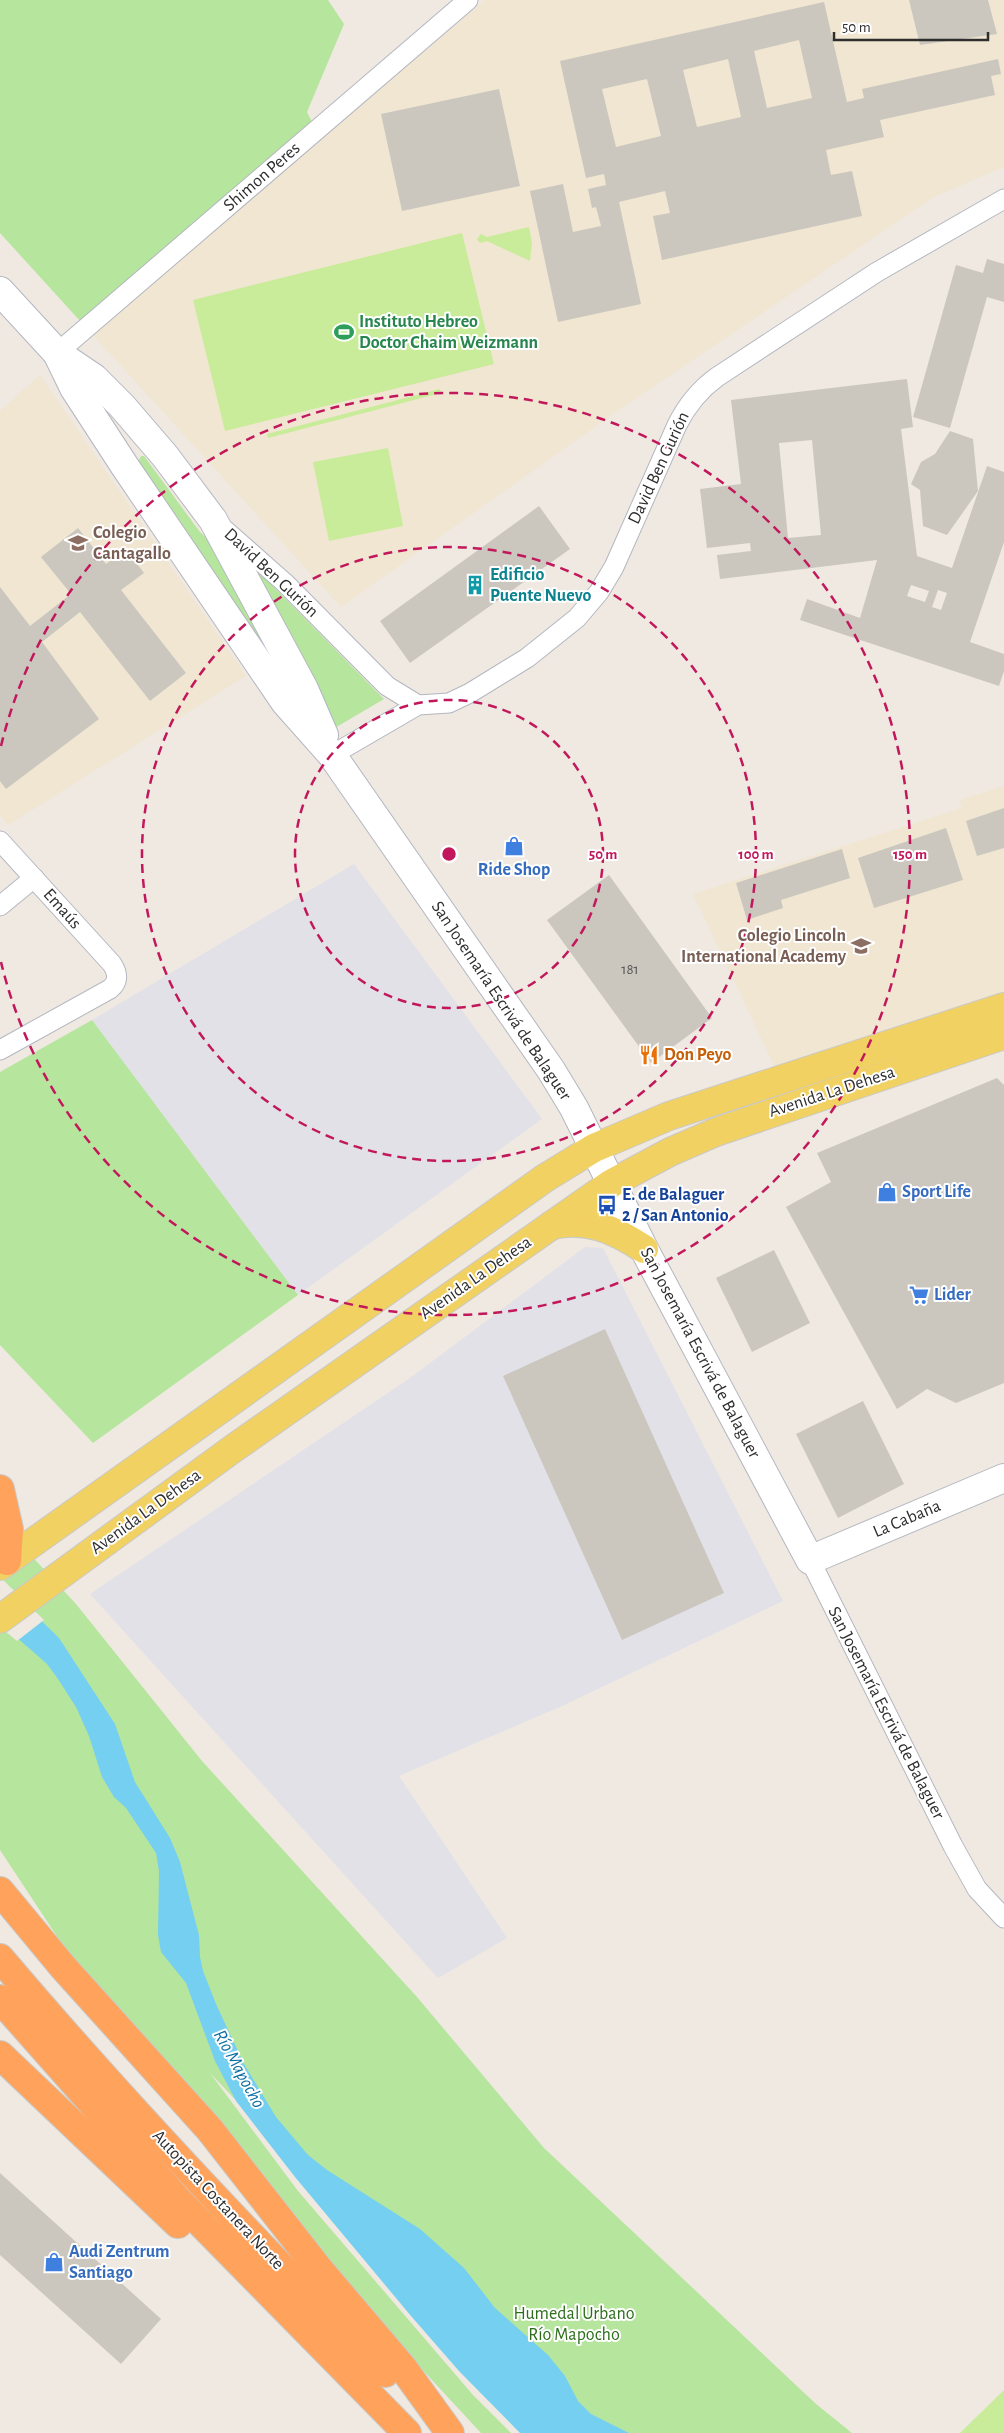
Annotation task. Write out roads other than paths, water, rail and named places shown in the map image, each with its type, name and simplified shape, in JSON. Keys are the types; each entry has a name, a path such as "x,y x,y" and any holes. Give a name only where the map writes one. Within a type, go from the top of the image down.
{"highway":[{"path":"4,1502 9,1542 4,1564"},
{"path":"0,1891 57,1960 210,2130 318,2268 403,2368 450,2433"},
{"name":"Autopista Costanera Norte","path":"0,1958 67,2037 221,2206 445,2433"},
{"name":"Autopista Costanera Norte","path":"0,1999 145,2165 407,2433"},
{"path":"0,2055 172,2218 243,2282 316,2342"}],"main road":[{"name":"Avenida La Dehesa","path":"4,1564 53,1527 545,1178 594,1148 669,1116 1004,1007"},
{"name":"Avenida La Dehesa","path":"0,1619 250,1436 612,1183 670,1152 716,1132 1004,1035"},
{"path":"551,1226 577,1221 603,1226 619,1233 644,1249"}],"street":[{"name":"Shimon Peres","path":"57,353 468,0"},
{"name":"David Ben Gurión","path":"332,755 418,706 448,703 470,693 526,658 577,618 599,592 614,568 684,412 707,384 884,267 1004,199"},
{"name":"San Josemaría Escrivá de Balaguer","path":"0,291 57,353 94,378 122,406 165,456 213,520 304,689 332,755"},
{"name":"San Josemaría Escrivá de Balaguer","path":"57,353 74,388 124,465 284,702 332,755 551,1070 594,1148 644,1249 810,1560 953,1846 977,1888 1004,1918"},
{"path":"124,465 126,455 134,447 144,446 165,456"},
{"name":"David Ben Gurión","path":"213,520 285,583 387,686 418,706"},
{"name":"Emaús","path":"0,841 112,964 117,973 117,980 105,992 0,1050"},
{"path":"0,906 34,878"},
{"name":"La Cabaña","path":"810,1560 1004,1478"}],"water":[{"name":"Río Mapocho","path":"0,1580 59,1638 115,1724 135,1782 170,1838 180,1862 199,1935 203,1971 216,2004 244,2064 276,2117 308,2155 327,2170 420,2229 464,2268 495,2308 548,2355 565,2376 578,2401 591,2414 629,2433 520,2433 459,2371 411,2316 295,2177 236,2101 215,2061 186,1983 161,1952 158,1935 159,1871 156,1853 126,1808 114,1797 102,1777 89,1736 76,1707 58,1679 47,1664 14,1635"}],"place":[{"name":"Instituto Hebreo Doctor Chaim Weizmann","path":"344,332"},
{"name":"Colegio Cantagallo","path":"78,543"},
{"name":"Edificio Puente Nuevo","path":"475,585"},
{"name":"Ride Shop","path":"514,846"},
{"name":"Colegio Lincoln International Academy","path":"861,946"},
{"name":"Don Peyo","path":"649,1055"},
{"name":"Sport Life","path":"887,1192"},
{"name":"E. de Balaguer 2 / San Antonio","path":"607,1205"},
{"name":"Lider","path":"919,1295"},
{"name":"Audi Zentrum Santiago","path":"54,2262"}],"park label":[{"name":"Humedal Urbano Río Mapocho","path":"574,2324"}]}
